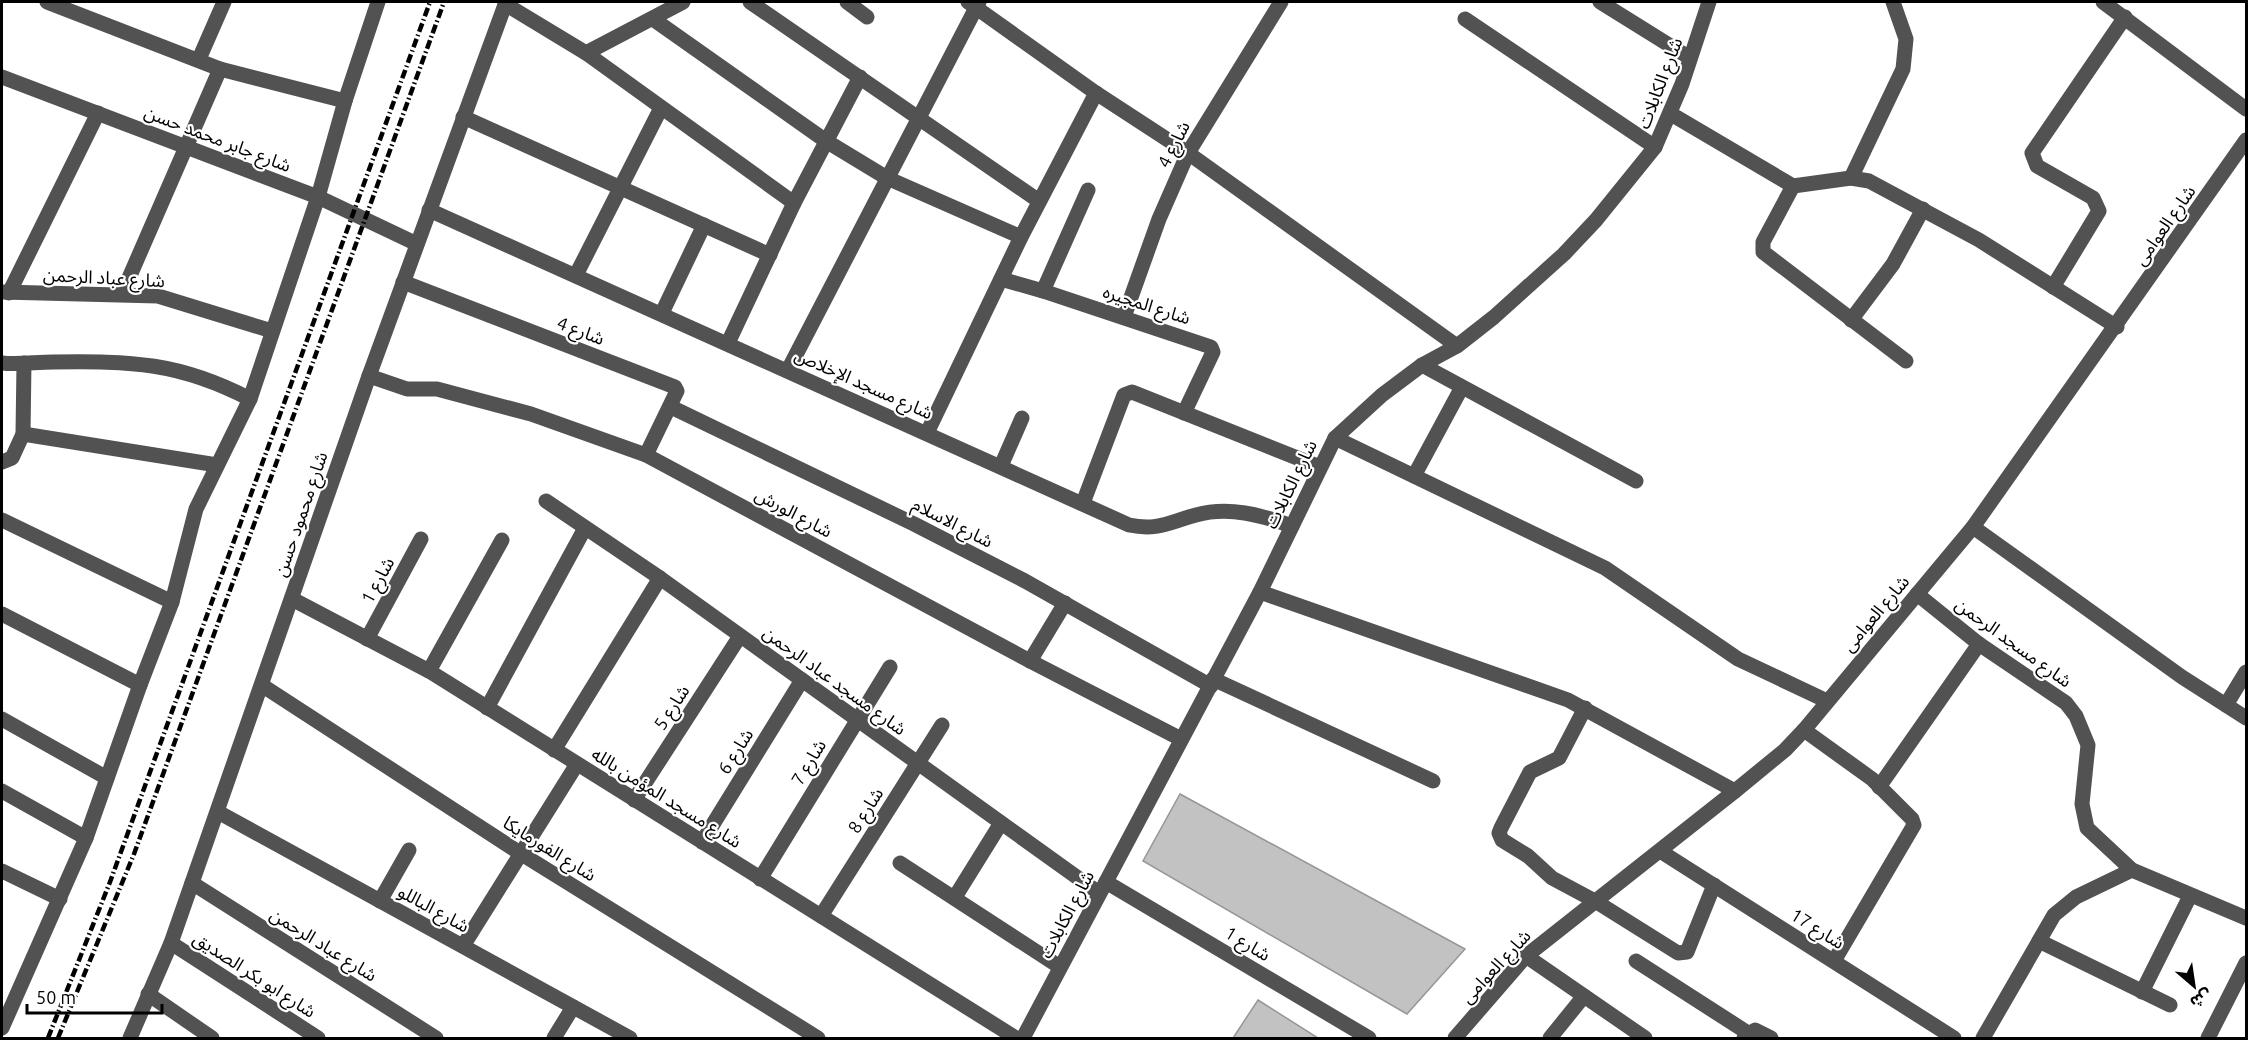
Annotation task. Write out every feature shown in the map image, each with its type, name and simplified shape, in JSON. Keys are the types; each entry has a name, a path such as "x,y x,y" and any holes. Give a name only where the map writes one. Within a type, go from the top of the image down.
{"street":[{"path":"47,2 220,69 345,101"},
{"path":"199,59 224,2"},
{"path":"2,1024 86,838 172,602 196,509 250,399 318,197 345,101 378,2"},
{"path":"586,54 683,2"},
{"path":"750,2 1039,201"},
{"path":"847,2 867,17"},
{"name":"شارع 4","path":"1124,317 1159,219 1188,153 1281,2"},
{"path":"1600,2 1690,58"},
{"name":"شارع الكابلات","path":"1023,1038 1260,592 1335,438 1382,395 1422,365 1457,345 1521,294 1564,254 1611,202 1655,147 1671,114 1709,2"},
{"path":"1851,178 1903,69 1906,39 1893,2"},
{"path":"2103,2 2247,109"},
{"path":"505,3 586,54 794,203"},
{"name":"شارع محمود حسن","path":"130,1038 171,943 263,686 369,376 505,3"},
{"path":"788,370 974,3 1096,93 1188,153 1457,345"},
{"path":"2053,286 2099,211 2099,206 2093,198 2037,166 2032,153 2125,17"},
{"path":"653,19 826,141 887,178 1021,237"},
{"path":"1465,19 1655,147"},
{"path":"122,294 188,148 220,69"},
{"path":"728,343 794,203 860,77"},
{"name":"شارع جابر محمد حسن","path":"3,82 98,113 318,197 417,244"},
{"path":"927,433 1021,237 1096,93"},
{"path":"576,275 661,108"},
{"path":"5,293 98,113"},
{"path":"1671,114 1793,186 1851,178 1869,181 1979,240 2116,327"},
{"path":"463,117 770,255"},
{"name":"شارع العوامى","path":"1455,1038 1526,956 1735,791 1785,750 1804,730 1973,527 2247,140"},
{"path":"1793,186 1763,242 1763,252 1906,361"},
{"path":"1043,291 1089,190"},
{"path":"1851,320 1893,264 1923,209"},
{"name":"شارع مسجد الإخلاص","path":"429,210 1129,525 1146,529 1162,527 1198,514 1230,511 1262,515 1292,526"},
{"path":"662,313 704,225"},
{"name":"شارع المجيره","path":"1001,279 1209,345 1213,349 1184,413"},
{"name":"شارع 4","path":"403,282 675,387 677,391 671,407"},
{"name":"شارع عباد الرحمن","path":"5,293 122,294 170,299 272,331"},
{"path":"2,363 130,363 170,367 216,381 250,399"},
{"path":"2,462 12,458 23,434 24,363"},
{"path":"1422,365 1636,481"},
{"name":"شارع الورش","path":"369,376 407,389 436,389 531,414 646,455 1030,662 1181,739"},
{"path":"1414,476 1462,387"},
{"path":"1083,503 1124,396 1132,392 1320,467"},
{"path":"646,455 671,407"},
{"name":"شارع الاسلام","path":"671,407 914,524 1212,682 1433,781"},
{"path":"1001,466 1022,418"},
{"path":"23,434 217,465"},
{"path":"1335,438 1613,573 1738,659 1827,701"},
{"name":"شارع مسجد عباد الرحمن","path":"546,501 660,578 1001,823 1103,888"},
{"path":"2,520 172,602"},
{"path":"1973,527 2182,677 2247,718"},
{"path":"487,708 585,528"},
{"name":"شارع 1","path":"367,639 421,539"},
{"path":"429,671 502,540"},
{"path":"554,750 660,578"},
{"path":"1260,592 1549,692 1585,708 1735,791"},
{"name":"شارع مسجد الرحمن","path":"1917,594 1979,644 2066,703 2076,716 2088,745 2082,804 2087,828 2132,870 2247,918"},
{"name":"شارع مسجد المؤمن بالله","path":"292,599 429,671 1016,1038"},
{"path":"1030,662 1065,603"},
{"path":"2,614 140,685"},
{"name":"شارع 5","path":"634,800 740,636"},
{"path":"1879,788 1979,644"},
{"name":"شارع 7","path":"760,879 890,666"},
{"path":"2226,705 2247,672"},
{"name":"شارع 6","path":"702,842 802,680"},
{"name":"شارع الفورمايكا","path":"263,686 520,853 818,1038"},
{"path":"1585,708 1558,758 1530,772 1499,833 1502,840 1528,856 1552,878 1595,901 1678,953 1683,953 1689,948 1714,885"},
{"path":"2,719 107,778"},
{"name":"شارع 8","path":"821,916 942,725"},
{"path":"1804,730 1872,779 1912,819 1914,825 1834,961"},
{"path":"463,946 577,764"},
{"path":"2,791 86,838"},
{"name":"شارع الباللو","path":"218,812 630,1038"},
{"path":"955,897 1001,823"},
{"path":"381,901 409,850"},
{"name":"شارع 17","path":"1660,851 1954,1038"},
{"path":"900,863 1060,967"},
{"path":"1983,1038 2054,915 2067,904 2132,870"},
{"path":"2,871 60,899"},
{"name":"شارع عباد الرحمن","path":"192,883 436,1038"},
{"name":"شارع 1","path":"1103,888 1370,1038"},
{"path":"2142,992 2190,896"},
{"path":"2039,941 2170,1005"},
{"name":"شارع ابو بكر الصديق","path":"171,943 318,1038"},
{"path":"1526,956 1645,1038"},
{"path":"1636,961 1746,1036 1760,1031 1771,1038"},
{"path":"2208,1038 2247,963"},
{"path":"148,994 212,1038"},
{"path":"1550,1038 1584,996"},
{"path":"554,1038 573,1007"}],"building":[{"path":"1180,794 1465,949 1407,1014 1143,861"},
{"path":"1258,1000 1318,1038 1233,1038"}],"railway":[{"path":"48,1038 110,882 430,2"},
{"path":"58,1038 134,854 444,2"}]}
